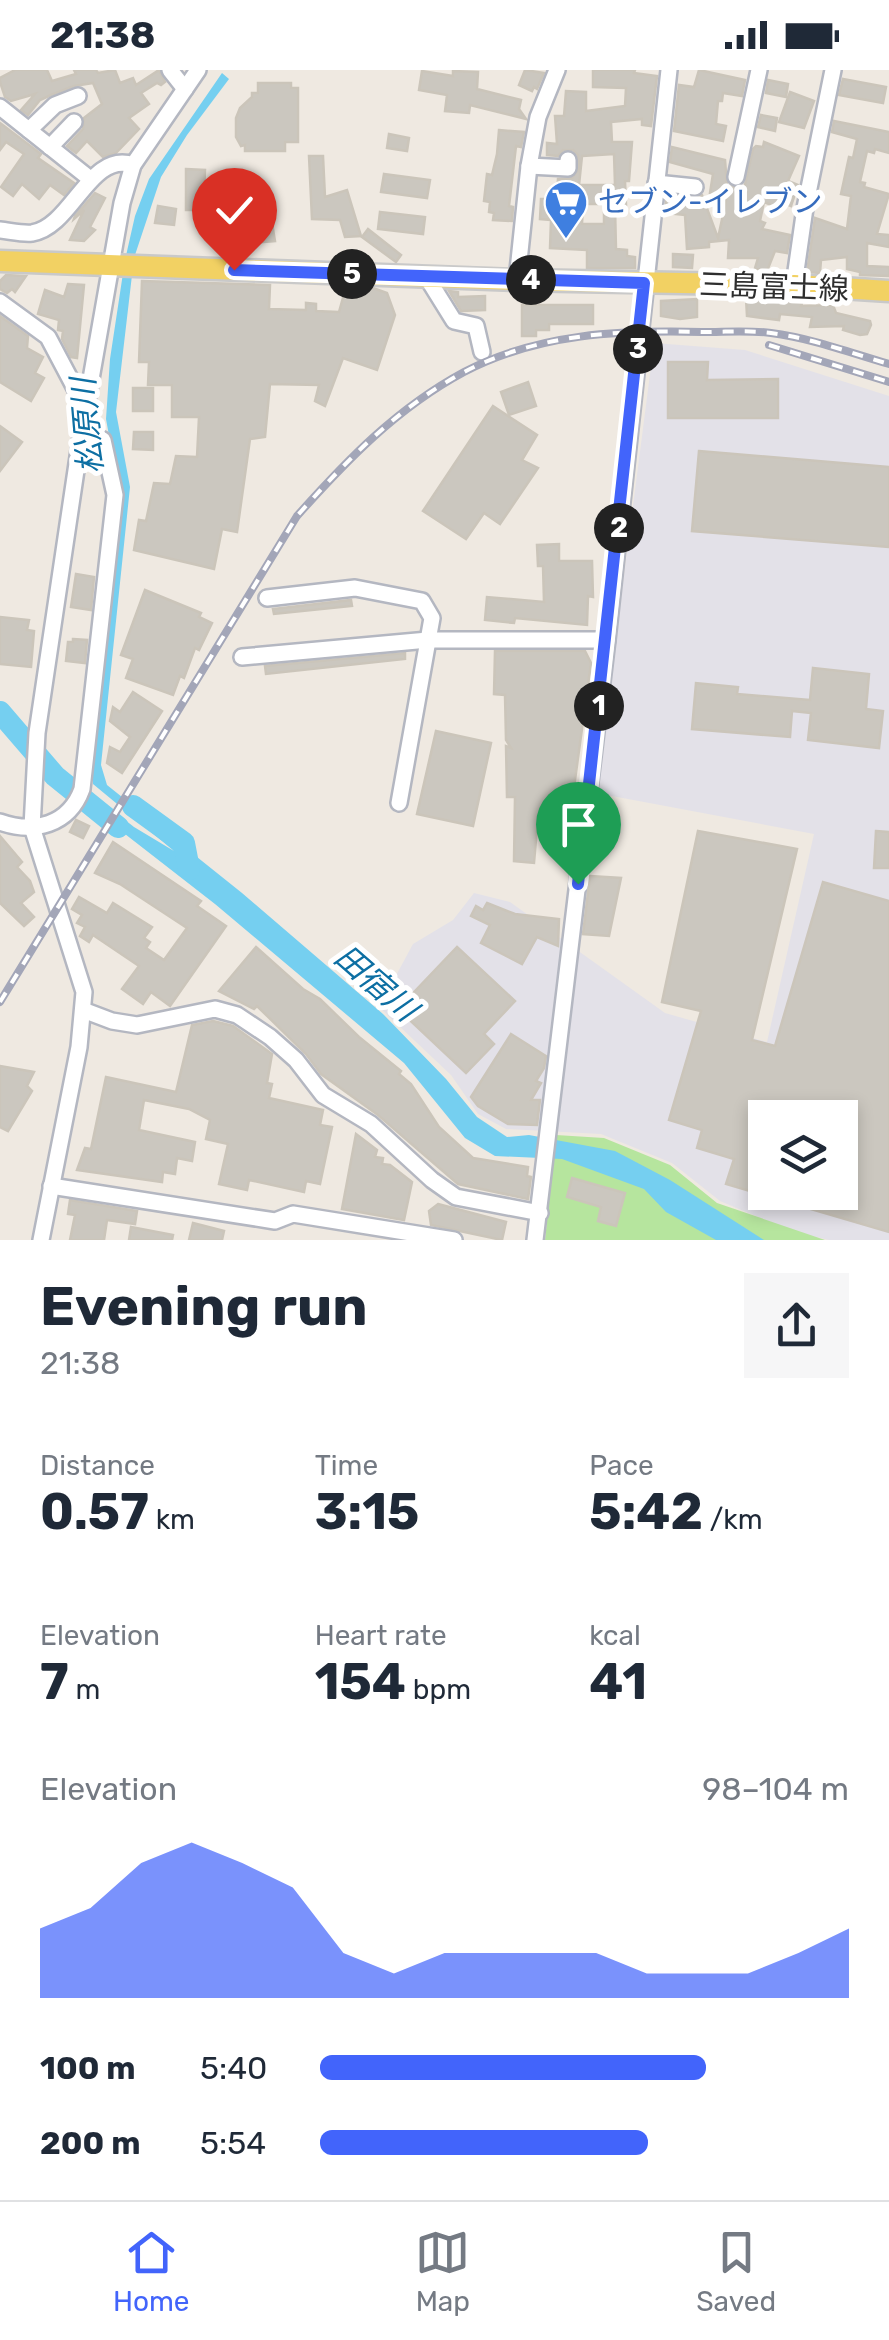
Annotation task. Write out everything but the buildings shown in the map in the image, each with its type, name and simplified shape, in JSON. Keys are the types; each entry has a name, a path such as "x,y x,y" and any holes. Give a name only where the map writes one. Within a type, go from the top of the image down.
{"main road":[{"name":"三島富士線","path":"0,261 889,291"}],"street":[{"path":"170,70 185,90"},
{"path":"41,1240 80,1047 84,992 32,827 36,740 87,397 121,266 133,165 198,70"},
{"path":"517,280 538,117 557,70"},
{"path":"535,1240 607,640 669,70"},
{"path":"736,177 759,70"},
{"path":"794,285 833,70"},
{"path":"28,130 55,104 78,96"},
{"path":"0,107 89,178"},
{"path":"50,147 74,122"},
{"path":"529,166 568,168 568,160"},
{"path":"0,230 38,231 66,213 89,178 117,164 133,165"},
{"path":"656,183 694,187"},
{"path":"426,276 454,321 476,326 482,352"},
{"path":"0,302 48,337 76,390 87,397"},
{"path":"0,822 32,827 60,822 76,807 82,789 115,495 103,440 82,430"},
{"path":"267,598 355,588 422,601 432,618 399,803"},
{"path":"242,657 428,640 607,640"},
{"path":"83,1010 112,1022 137,1025 204,1010 236,1015 270,1036 324,1095 372,1124 432,1180 456,1196 540,1213"},
{"path":"50,1186 275,1221 294,1214 454,1240"}],"shaded area":[{"path":"654,343 745,350 889,396 889,1240 829,1240 794,1232 720,1201 672,1163 601,1134 506,1129 478,1114 451,1075 379,1007 413,944 453,920 474,893 510,902 665,1013 767,1042 814,834 596,793"}],"green space":[{"path":"556,1135 604,1138 670,1165 717,1203 825,1240 545,1240"}],"water":[{"path":"222,73 229,79 161,177 134,258 116,412 130,487 101,765 107,785 242,893 383,1014 477,1117 507,1137 529,1135 615,1151 670,1180 764,1240 716,1240 666,1212 644,1189 562,1159 495,1156 465,1138 404,1063 215,904 98,813 88,791 134,827 174,851 93,784 93,750 120,496 106,419 110,359 135,216 149,179"}],"waterway":[{"name":"田宿川","path":"0,712 55,776 118,827"},
{"name":"松原川","path":"133,806 184,843 189,869"}],"railway":[{"path":"0,1002 297,516 354,455 417,402 492,359 551,342 610,333 771,333 889,364"},
{"path":"769,345 889,382"}],"place":[{"name":"セブン-イレブン","path":"566,240"}],"route":[{"path":"234,270 644,283 578,884"}]}
